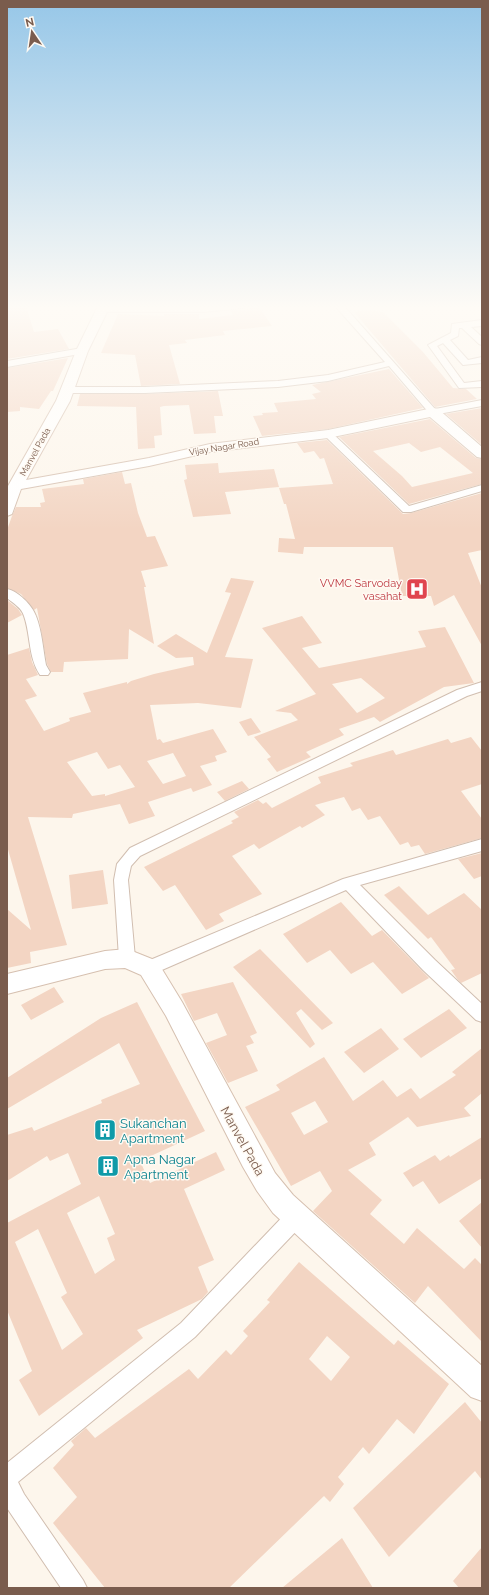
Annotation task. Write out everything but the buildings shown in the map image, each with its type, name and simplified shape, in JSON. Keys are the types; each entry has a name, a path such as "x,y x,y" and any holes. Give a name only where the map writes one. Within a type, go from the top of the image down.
{"main road":[{"name":"Manvel Pada","path":"7,511 16,486 68,390 71,380"},
{"name":"Vijay Nagar Road","path":"16,486 149,462 216,447 328,434 433,412"},
{"path":"433,412 482,454"},
{"path":"7,984 105,960 138,963"},
{"name":"Manvel Pada","path":"138,963 174,1010 252,1158 266,1182 283,1204 482,1386"}],"street":[{"path":"68,390 145,390 278,384 308,380"},
{"path":"406,380 433,412 482,403"},
{"path":"458,380 462,386 482,384"},
{"path":"328,434 406,510 482,488"},
{"path":"7,592 22,604 30,615 40,665 44,672"},
{"path":"482,686 462,693 135,852 124,864 121,880 138,963 348,883 482,845"},
{"path":"348,883 429,965 482,1015"},
{"path":"7,1477 188,1330 297,1216"},
{"path":"7,1483 16,1502 75,1588"}],"place":[{"name":"VVMC Sarvoday vasahat","path":"417,589"},
{"name":"Sukanchan Apartment","path":"105,1130"},
{"name":"Apna Nagar Apartment","path":"108,1166"}]}
